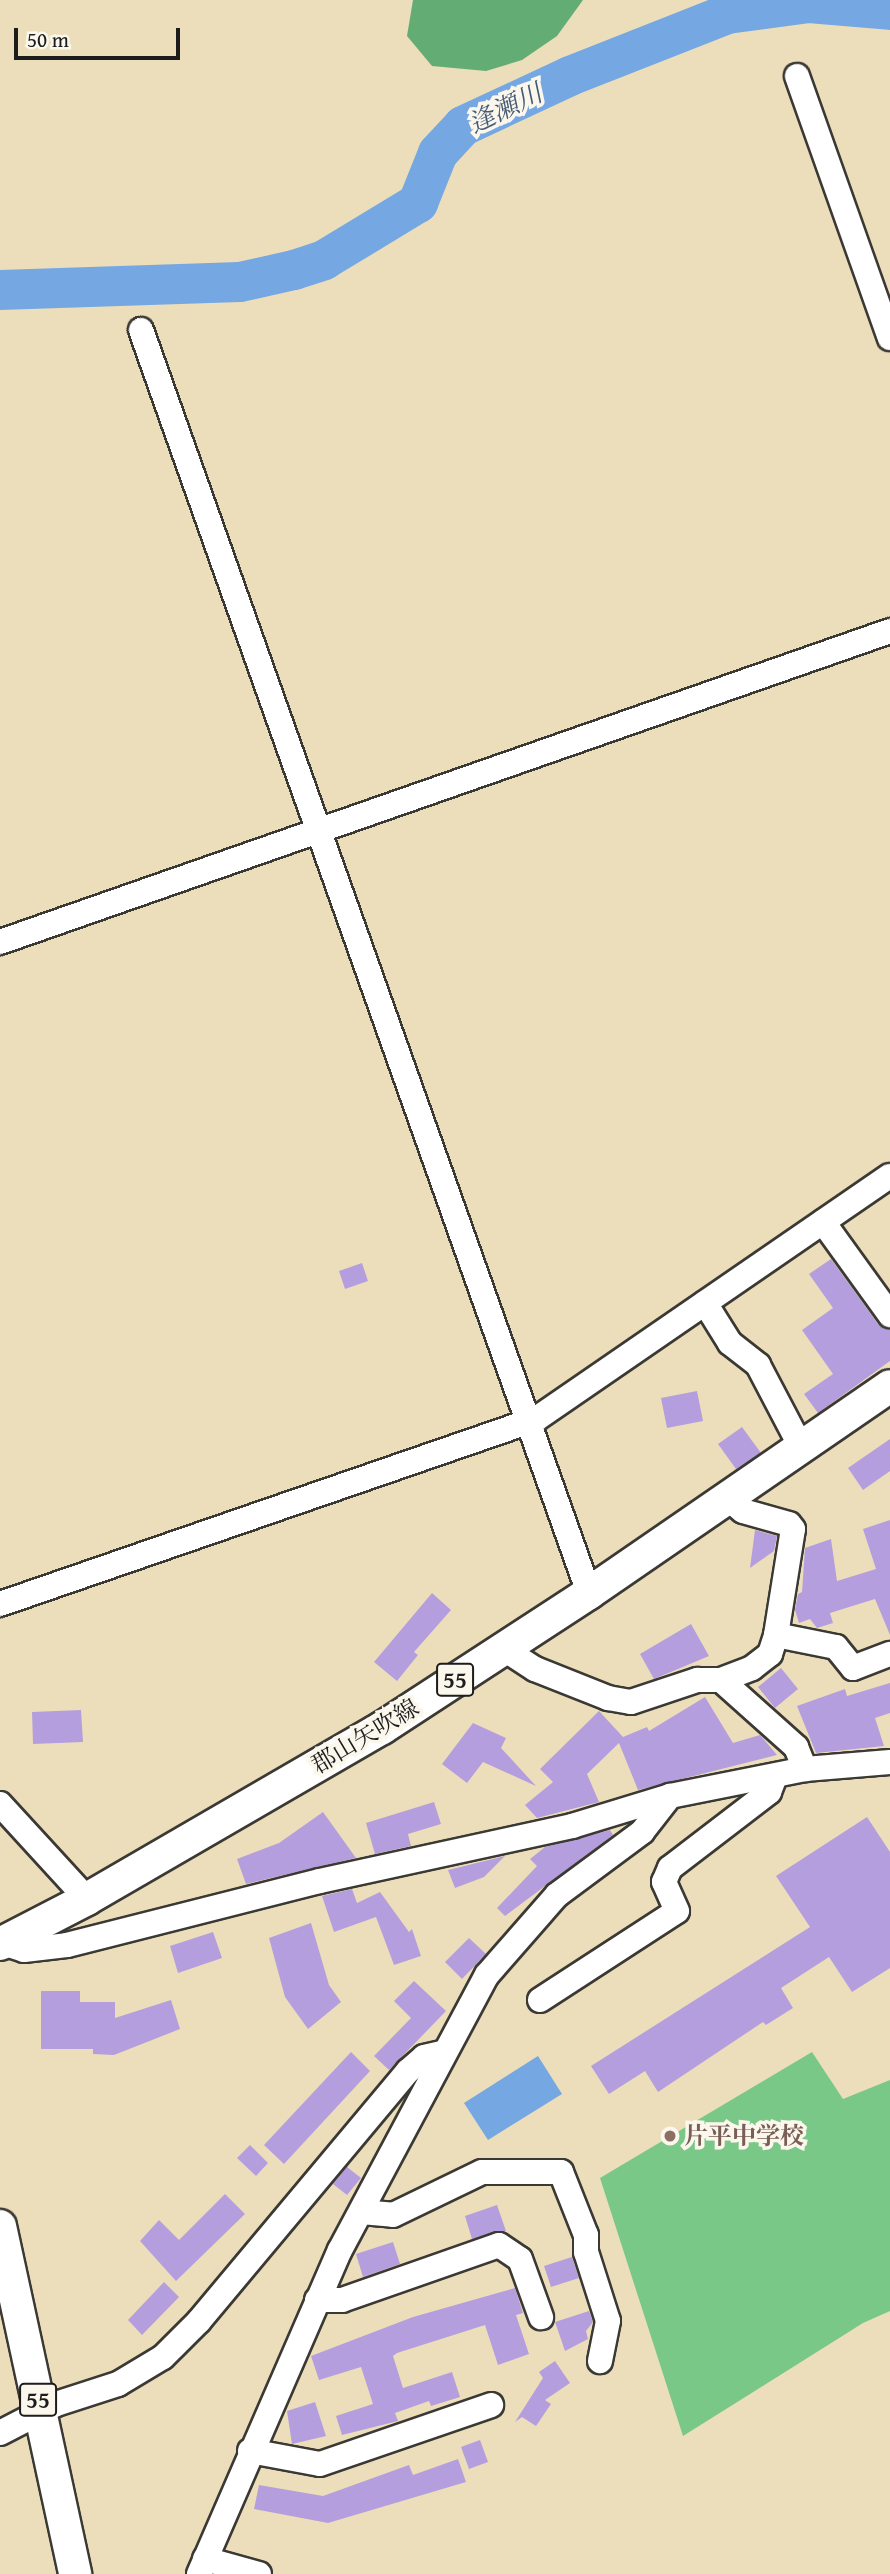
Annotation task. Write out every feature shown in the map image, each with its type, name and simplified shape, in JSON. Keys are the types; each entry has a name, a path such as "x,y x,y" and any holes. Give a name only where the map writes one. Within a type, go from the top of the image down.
{"main road":[{"name":"郡山矢吹線","path":"2,1943 87,1899 382,1728 589,1593 890,1386"},
{"name":"55","path":"0,2226 75,2574"}],"street":[{"path":"797,76 890,338"},
{"path":"141,330 320,832 526,1424 589,1593"},
{"path":"0,942 890,631"},
{"path":"0,1604 526,1424 890,1176"},
{"path":"823,1223 890,1315"},
{"path":"705,1303 730,1343 758,1365 801,1447"},
{"path":"504,1649 536,1669 618,1701 645,1699 697,1680 721,1680 760,1662 769,1654 776,1636 793,1529 789,1524 743,1511 727,1498"},
{"path":"776,1636 836,1647 853,1668 890,1654"},
{"path":"721,1680 796,1747 805,1769"},
{"path":"2,1943 24,1950 74,1944 320,1881 572,1826 670,1796 805,1769 890,1762"},
{"path":"540,2000 677,1911 664,1882 670,1868 769,1792 775,1776"},
{"path":"259,2574 202,2567 317,2300 442,2053 487,1975 521,1935 557,1895 642,1832 670,1796"},
{"path":"0,1804 87,1899"},
{"path":"0,2432 146,2371 163,2357 199,2321 408,2071 424,2057 442,2053"},
{"path":"360,2212 393,2215 482,2172 561,2172 586,2235 586,2252 608,2321 600,2361"},
{"path":"317,2300 342,2300 499,2245 520,2259 541,2317"},
{"path":"250,2451 320,2464 491,2405"}],"green space":[{"path":"413,0 583,0 557,36 522,60 486,71 432,66 407,36"},
{"path":"812,2052 843,2099 890,2080 890,2311 863,2323 683,2436 600,2178"}],"water":[{"path":"538,2056 562,2094 488,2140 464,2103"}],"building":[{"path":"831,1259 878,1324 890,1330 890,1361 818,1413 804,1394 833,1374 802,1330 833,1308 809,1274"},
{"path":"362,1263 368,1281 345,1289 339,1271"},
{"path":"697,1391 703,1421 667,1428 661,1398"},
{"path":"742,1427 761,1453 736,1469 718,1444"},
{"path":"890,1439 890,1471 863,1490 848,1468"},
{"path":"890,1520 890,1635 875,1599 830,1613 833,1623 817,1628 810,1619 799,1623 795,1610 798,1594 802,1592 805,1548 831,1539 837,1581 876,1569 863,1529"},
{"path":"755,1530 777,1536 774,1551 750,1568"},
{"path":"432,1593 451,1610 414,1652 418,1655 397,1681 374,1662"},
{"path":"691,1624 709,1656 654,1679 640,1654"},
{"path":"781,1668 798,1689 775,1708 758,1687"},
{"path":"890,1683 890,1713 875,1718 884,1746 816,1753 797,1706 845,1689 847,1696"},
{"path":"705,1697 733,1743 760,1735 777,1755 638,1790 619,1743 587,1774 599,1802 537,1818 525,1805 553,1782 540,1769 599,1711 623,1737 647,1727 649,1731"},
{"path":"81,1710 83,1742 33,1744 32,1712"},
{"path":"473,1723 506,1738 501,1748 536,1786 483,1762 467,1783 442,1764"},
{"path":"434,1802 441,1824 408,1834 411,1846 375,1854 366,1823"},
{"path":"323,1812 356,1858 246,1884 237,1859 279,1843"},
{"path":"867,1817 890,1852 890,1968 852,1992 829,1957 781,1988 793,2008 766,2025 763,2022 658,2092 645,2071 609,2094 591,2066 810,1927 776,1876"},
{"path":"610,1830 613,1835 505,1916 497,1908 537,1866 530,1859 545,1847"},
{"path":"505,1856 484,1877 455,1888 448,1870"},
{"path":"352,1889 357,1903 380,1892 409,1932 412,1929 421,1956 394,1965 376,1917 334,1932 322,1896"},
{"path":"311,1923 329,1985 341,2002 308,2029 285,1997 269,1938"},
{"path":"213,1932 222,1958 178,1973 170,1946"},
{"path":"469,1938 486,1954 462,1979 445,1962"},
{"path":"414,1981 446,2011 389,2070 374,2056 411,2018 394,2001"},
{"path":"41,1991 80,1991 80,2002 115,2002 115,2018 171,2000 180,2029 114,2055 93,2054 93,2049 41,2049"},
{"path":"351,2052 370,2071 284,2164 264,2145"},
{"path":"250,2145 268,2163 256,2176 237,2158"},
{"path":"347,2167 361,2178 347,2195 333,2184"},
{"path":"225,2194 245,2214 176,2281 140,2241 159,2220 179,2240"},
{"path":"497,2205 506,2231 472,2239 465,2216"},
{"path":"393,2242 400,2264 363,2277 356,2254"},
{"path":"572,2257 579,2278 551,2287 544,2266"},
{"path":"164,2282 179,2297 142,2335 128,2320"},
{"path":"515,2288 523,2313 516,2315 529,2354 498,2365 485,2325 397,2353 393,2356 403,2388 452,2372 460,2397 431,2406 429,2401 395,2413 398,2421 342,2435 336,2416 373,2404 361,2367 319,2380 311,2356 413,2317"},
{"path":"589,2311 593,2322 586,2331 588,2339 565,2351 555,2322"},
{"path":"555,2361 570,2383 545,2400 551,2404 536,2426 522,2417 515,2422 543,2378 539,2372"},
{"path":"315,2402 326,2436 292,2444 287,2411"},
{"path":"480,2440 488,2462 469,2469 461,2447"},
{"path":"458,2459 466,2482 328,2523 254,2509 259,2485 323,2496 409,2465 413,2475"}],"waterway":[{"name":"逢瀬川","path":"0,290 240,282 294,270 324,260 418,203 438,153 463,126 570,76 727,14 809,3 890,10"}],"place":[{"name":"片平中学校","path":"670,2136"}]}
